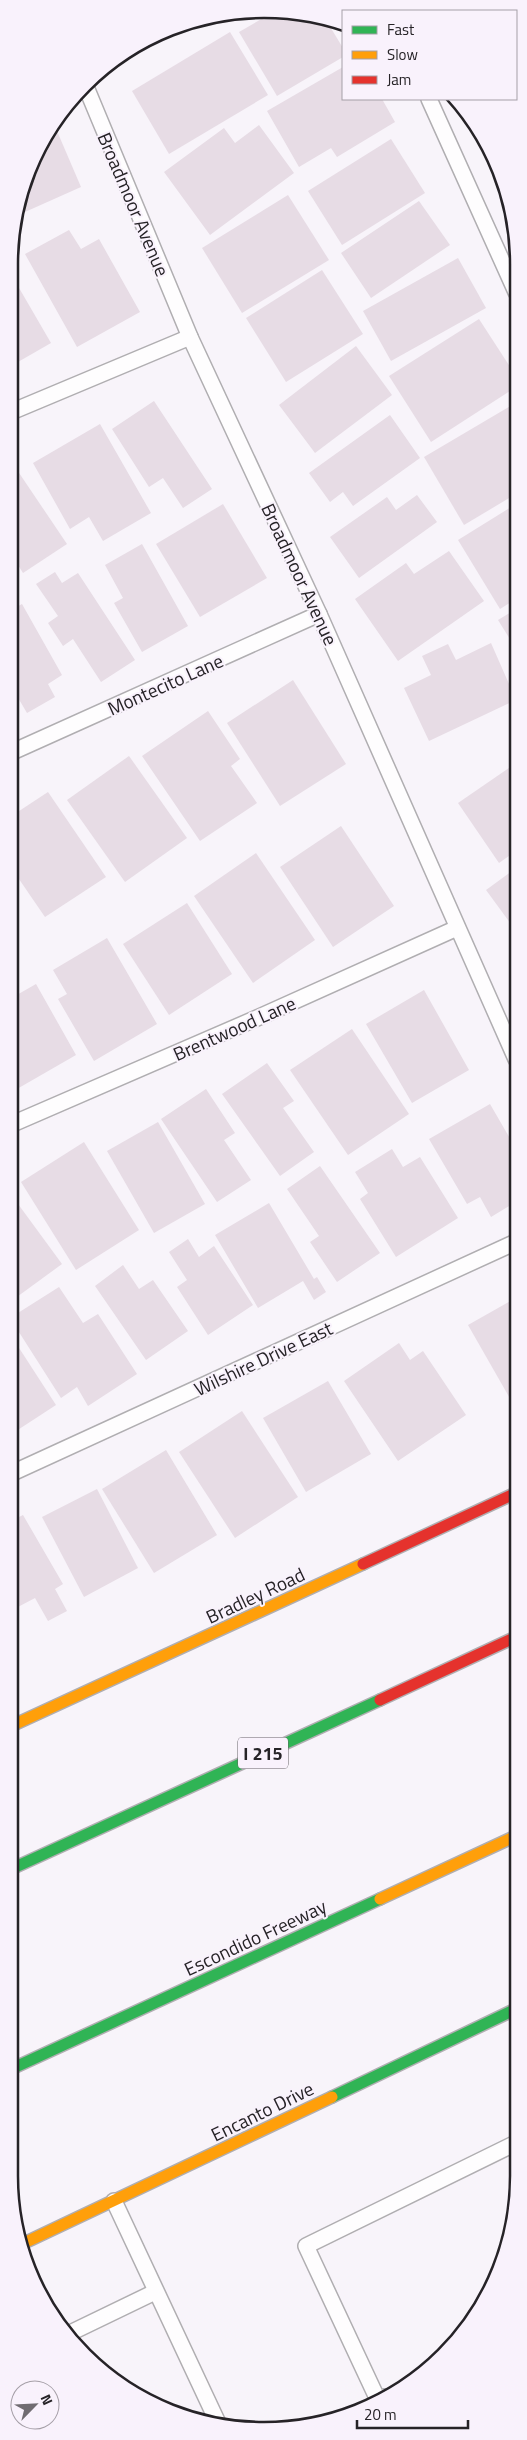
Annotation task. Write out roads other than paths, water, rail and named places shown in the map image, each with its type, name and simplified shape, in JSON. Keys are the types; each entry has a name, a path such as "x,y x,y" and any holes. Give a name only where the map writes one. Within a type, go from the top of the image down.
{"main road":[{"name":"Bradley Road","path":"18,1723 510,1496"},
{"name":"I 215","path":"18,1866 510,1640"},
{"name":"Escondido Freeway","path":"18,2066 510,1839"},
{"name":"Encanto Drive","path":"27,2242 510,2012"},
{"path":"18,2069 51,2051"}],"lane":[{"name":"Broadmoor Avenue","path":"88,92 190,337 319,614 510,1046"},
{"path":"428,100 510,279"},
{"path":"18,409 190,337"},
{"name":"Montecito Lane","path":"18,749 319,614"},
{"name":"Brentwood Lane","path":"18,1122 257,1018 457,928"},
{"name":"Wilshire Drive East","path":"18,1470 510,1245"},
{"path":"376,2395 306,2246 510,2146"},
{"path":"114,2201 216,2418"},
{"path":"73,2332 155,2292"}]}
